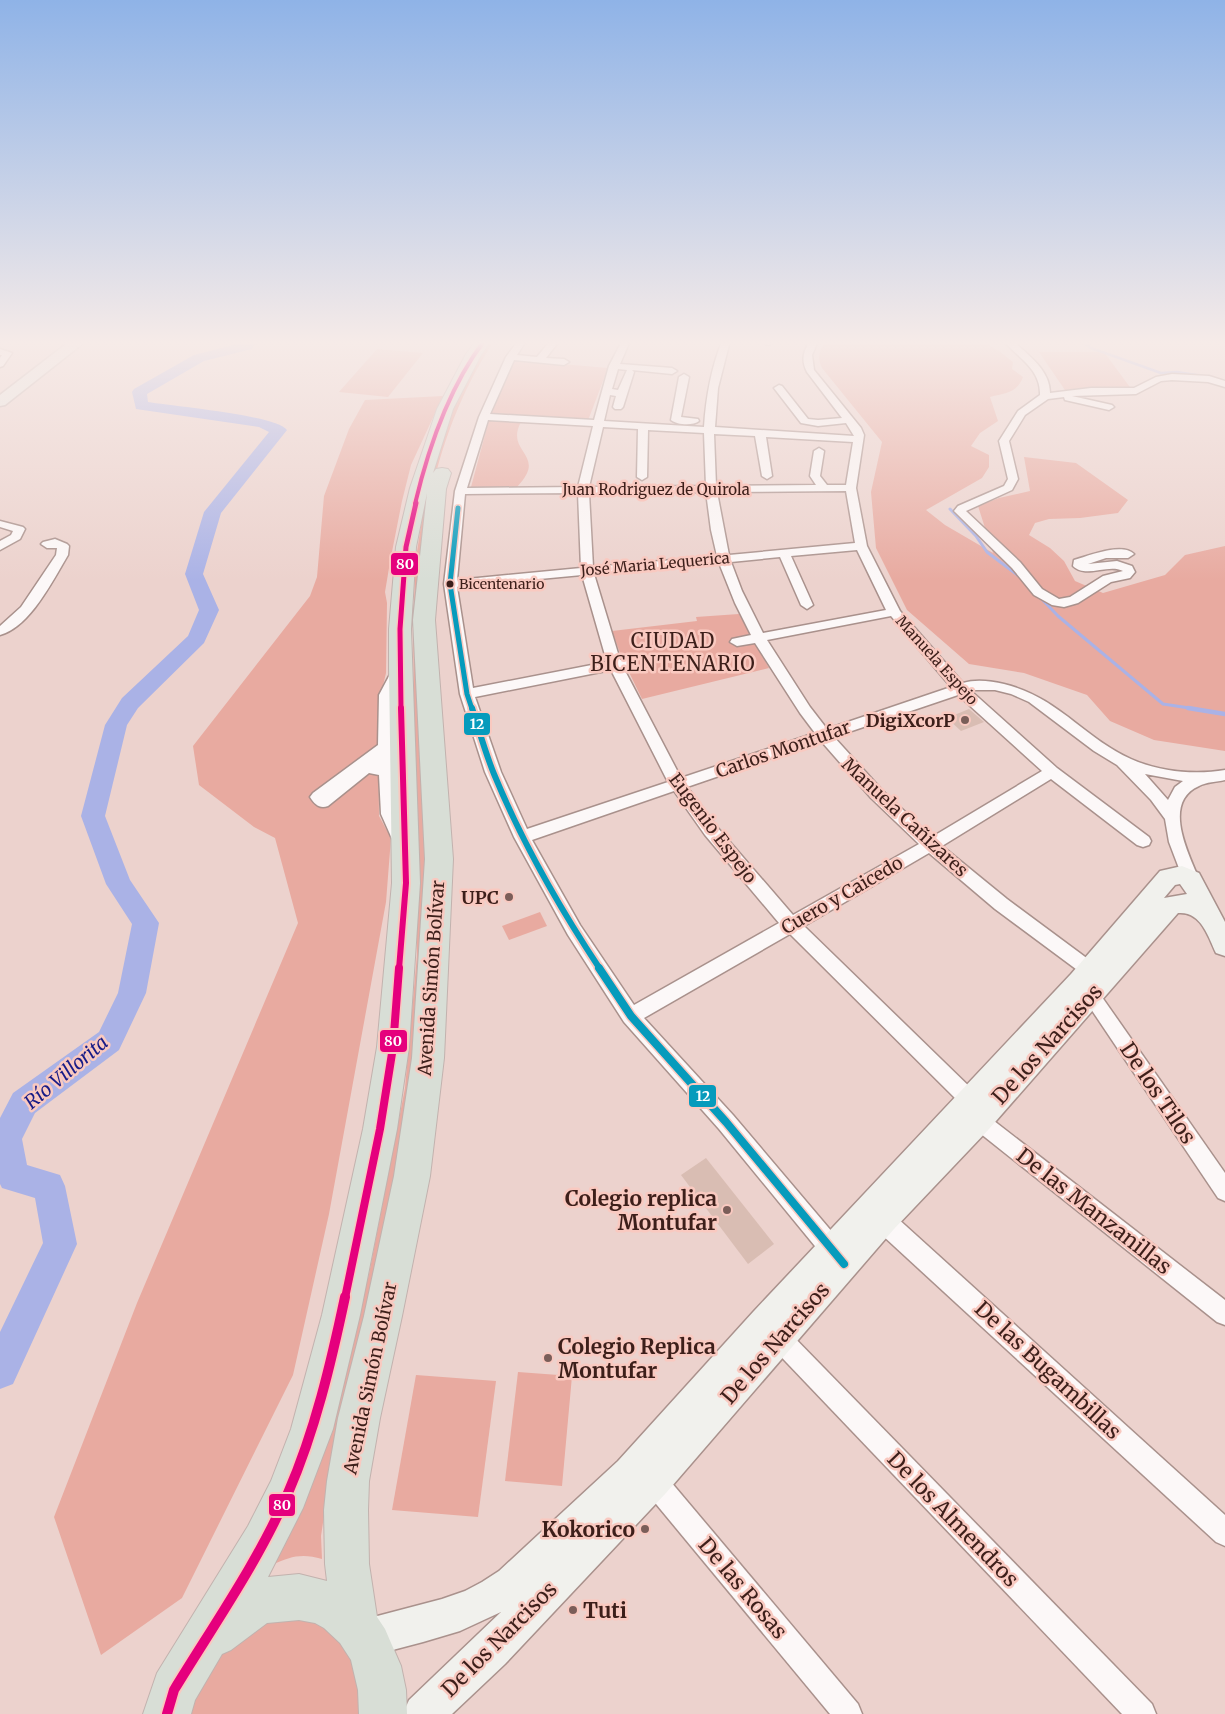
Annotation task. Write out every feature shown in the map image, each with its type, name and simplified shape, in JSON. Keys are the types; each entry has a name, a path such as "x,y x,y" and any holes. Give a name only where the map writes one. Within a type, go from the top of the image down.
{"highway":[{"name":"Avenida Simón Bolívar","path":"171,1697 264,1542 288,1493 312,1429 341,1315 380,1129 393,1047 406,883 400,629 406,547 419,488 441,421"},
{"name":"Avenida Simón Bolívar","path":"383,1714 381,1679 375,1657 360,1630 347,1564 346,1510 348,1481 359,1418 383,1316 412,1176 428,1058 438,859 424,620 436,489 458,421"},
{"name":"Avenida Simón Bolívar","path":"171,1697 211,1636 241,1612 272,1599 303,1596 331,1604 360,1630"}],"street":[{"path":"483,421 460,491 450,584 467,694 493,772 522,838 574,930 631,1016 720,1115 839,1257"},
{"path":"540,421 643,428 709,426"},
{"name":"Eugenio Espejo","path":"597,421 582,489 587,570 622,663 631,699 678,786 717,838 776,910 792,924 971,1109"},
{"path":"681,421 760,434 859,439 857,430 849,421"},
{"name":"Manuela Cañizares","path":"709,421 711,490 724,558 738,598 758,639 788,687 822,735 868,786 930,845 1006,908 1090,982"},
{"path":"804,421 818,423 838,421"},
{"path":"1016,421 1004,441 1013,479 1011,484 1008,488 962,508 960,511 1016,565 1038,592 1056,602 1064,603 1074,600 1108,579 1129,572 1128,569 1120,566 1082,567 1078,563 1105,554 1128,554"},
{"path":"642,477 643,428"},
{"path":"760,434 767,476"},
{"name":"Manuela Espejo","path":"859,439 851,488 861,546 894,612 960,689 1052,772 1143,841"},
{"path":"819,451 815,476 824,488"},
{"name":"Juan Rodriguez de Quirola","path":"460,491 851,488"},
{"path":"0,524 19,530 16,537 0,546"},
{"path":"0,631 5,630 26,608 62,555 63,546 55,543 47,544"},
{"name":"José Maria Lequerica","path":"450,584 861,546"},
{"path":"784,553 808,605"},
{"path":"737,642 894,612"},
{"path":"467,694 622,663"},
{"path":"400,668 386,695 386,746 389,814 406,851"},
{"name":"Carlos Montufar","path":"522,838 972,685 991,684 1020,692 1036,699 1118,760"},
{"path":"386,746 318,797 323,802 365,768 374,767 388,772"},
{"path":"1118,760 1165,773 1206,778"},
{"path":"1118,760 1148,785 1163,802 1172,818 1187,877 1225,946"},
{"name":"Cuero y Caicedo","path":"631,1016 980,817 1052,772"},
{"path":"1172,818 1174,802 1180,791 1190,783 1225,775"},
{"name":"De los Narcisos","path":"1090,982 1163,882 1174,875 1187,877"},
{"name":"De los Narcisos","path":"423,1714 491,1650 646,1472 876,1214 1090,982 1171,905 1184,902 1195,905 1208,914"},
{"name":"De los Tilos","path":"1090,982 1225,1191"},
{"name":"De las Manzanillas","path":"971,1109 1225,1314"},
{"name":"De las Bugambillas","path":"876,1214 1225,1533"},
{"name":"De los Almendros","path":"772,1330 1142,1714"},
{"name":"De los Narcisos","path":"360,1630 460,1614 494,1597 646,1472"},
{"name":"De las Rosas","path":"646,1472 848,1714"}],"shaded area":[{"path":"353,421 431,421 411,465 402,501 385,592 387,603 386,673 378,707 379,816 391,838 386,902 329,1214 293,1375 182,1598 101,1655 54,1517 137,1303 298,923 275,838 254,827 199,785 193,746 310,596 317,577 324,496"},
{"path":"447,421 453,421 446,439 429,503 427,838 412,1089 326,1503 321,1536 322,1559 297,1556 272,1565 350,1350 369,1274 405,1088 417,955 413,622 416,558 427,487"},
{"path":"489,421 521,422 517,432 518,441 528,460 529,467 526,476 517,487 471,487"},
{"path":"563,421 588,421 587,423"},
{"path":"865,421 998,421 980,433 971,446 989,455 989,467 982,478 926,510 945,525 993,553 978,506 999,498 1030,491 1024,457 1076,463 1128,500 1118,513 1080,518 1049,519 1035,523 1029,535 1050,548 1064,561 1075,581 1103,593 1165,575 1185,555 1225,546 1225,751 1154,740 1110,721 1087,695 1024,673 969,664 907,610 876,548 871,492 882,442"},
{"path":"739,614 769,668 642,699 626,666 635,664 630,654 621,656 612,631 697,621 696,617"},
{"path":"540,912 547,926 509,940 502,926"},
{"path":"518,1372 572,1376 562,1486 505,1481"},
{"path":"416,1375 496,1381 478,1517 392,1510"},
{"path":"309,1613 358,1653 371,1714 177,1714 191,1682 246,1625"}],"building":[{"name":"DigiXcorP","path":"969,709 984,722 961,731 947,718"},
{"name":"Colegio replica Montufar","path":"706,1158 774,1244 748,1264 681,1175"}],"waterway":[{"name":"Río Villorita","path":"0,1371 60,1244 49,1186 13,1177 6,1138 24,1103 109,1041 132,993 146,923 119,884 93,816 116,725 130,703 197,639 209,610 194,574 213,512 279,430 262,423 248,421"},
{"path":"950,509 976,536 987,552 1020,577"},
{"path":"1038,595 1058,616 1163,704 1196,709"},
{"path":"1188,708 1225,714"}],"transit line":[{"name":"80","path":"167,1714 174,1690 264,1542 288,1493 312,1429 341,1315 380,1129 393,1047 406,883 400,668 400,629 406,547 419,488 441,421"},
{"name":"12","path":"458,508 450,584 467,694 493,772 522,837 574,930 631,1016 726,1122 844,1264"}],"place":[{"name":"Bicentenario","path":"450,584"},
{"name":"DigiXcorP","path":"965,720"},
{"name":"UPC","path":"509,897"},
{"name":"Colegio replica Montufar","path":"727,1210"},
{"name":"Colegio Replica Montufar","path":"548,1358"},
{"name":"Kokorico","path":"645,1529"},
{"name":"Tuti","path":"573,1610"}],"district":[{"name":"CIUDAD BICENTENARIO","path":"673,652"}]}
